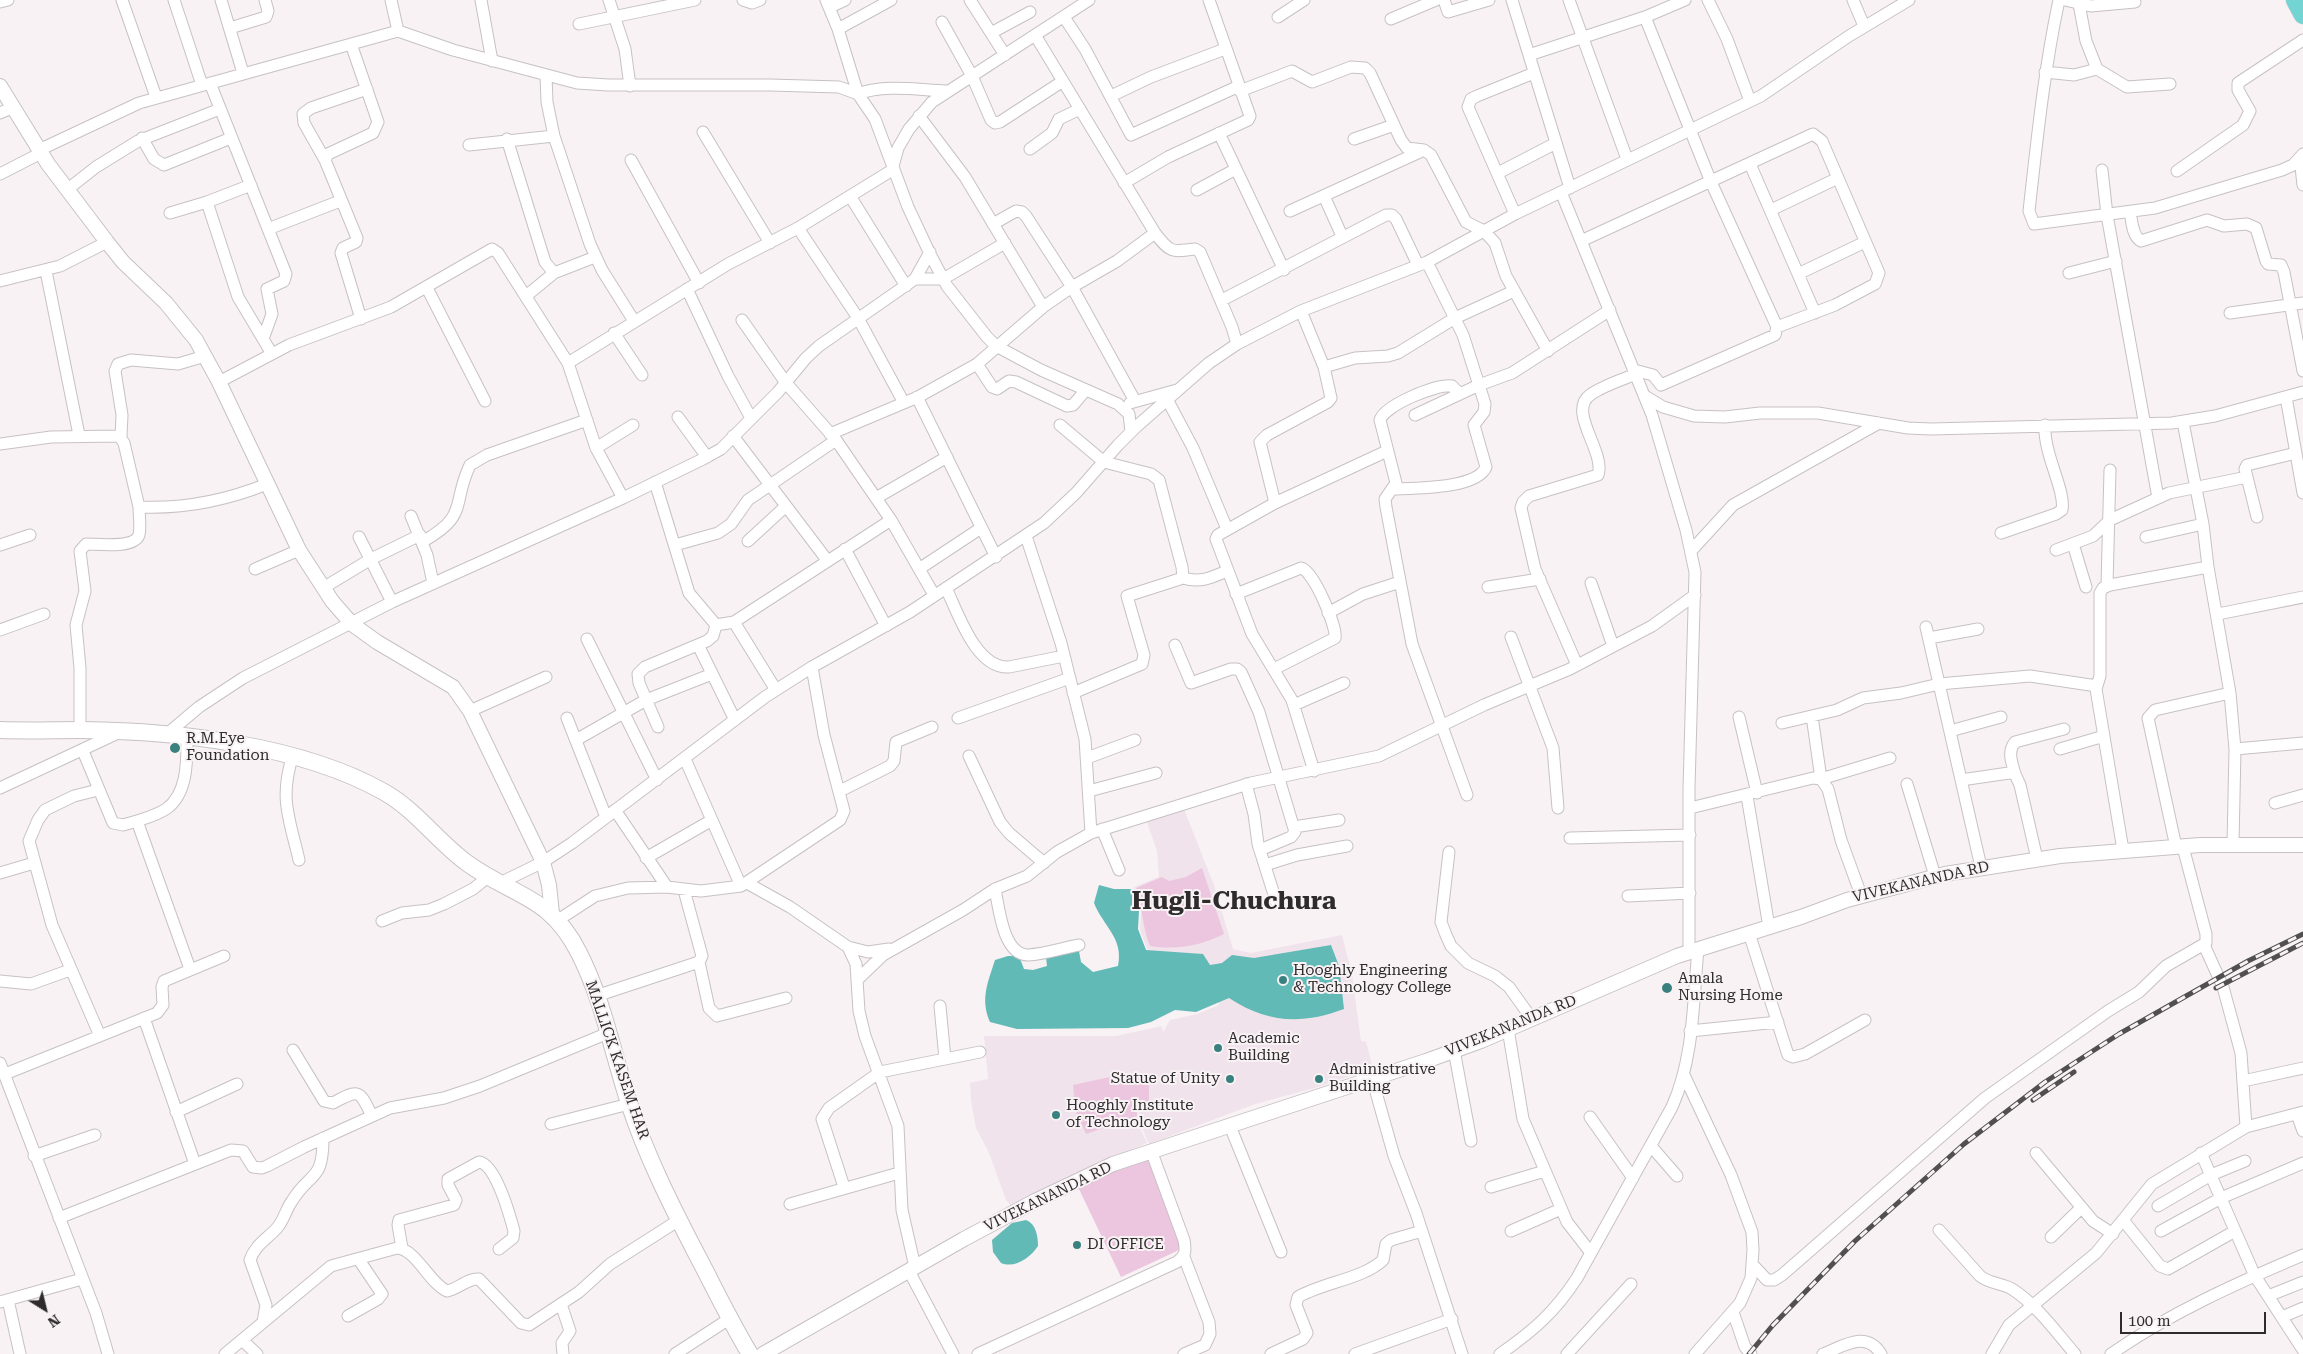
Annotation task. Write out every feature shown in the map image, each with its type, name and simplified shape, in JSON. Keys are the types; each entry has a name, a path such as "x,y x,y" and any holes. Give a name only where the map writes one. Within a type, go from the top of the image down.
{"main road":[{"path":"2295,0 2303,15"},
{"path":"0,730 122,731 167,734 293,755 357,778 387,794 465,861 494,880 524,894 555,917"},
{"name":"MALLICK KASEM HAR","path":"555,917 579,952 596,996 629,1104 678,1220 750,1354"}],"street":[{"path":"0,2 8,0"},
{"path":"122,0 156,97"},
{"path":"174,0 206,84 220,110 287,277 284,281 267,289 272,314 264,339"},
{"path":"221,0 243,73"},
{"path":"230,28 266,17 268,11 264,0"},
{"path":"391,0 398,31"},
{"path":"481,0 492,60"},
{"path":"609,0 624,49 630,86"},
{"path":"579,24 693,0"},
{"path":"743,0 752,3 760,0"},
{"path":"845,0 828,4 838,29 858,94 875,119 908,208 943,279 996,346 1085,391 1118,404 1129,414 1132,432"},
{"path":"838,29 891,0"},
{"path":"970,0 1005,55"},
{"path":"568,363 728,264 798,228 893,168 898,148 919,116 932,102 946,91 1089,0"},
{"path":"1124,183 1168,157 1248,120 1250,116 1209,0"},
{"path":"1278,17 1304,0"},
{"path":"1391,18 1436,0"},
{"path":"1444,0 1448,12 1489,0"},
{"path":"1500,1354 1546,1319 1563,1300 1672,1107 1684,1075 1690,1031 1693,951 1690,893 1690,808 1695,572 1660,438 1645,396 1581,241 1565,190 1556,143 1512,0"},
{"path":"1569,0 1628,159"},
{"path":"1529,55 1645,17 1685,0"},
{"path":"1708,0 1726,39 1750,101"},
{"path":"1853,0 1864,26"},
{"path":"382,921 402,913 429,910 494,880 543,862 657,780 776,690 812,667 886,626 996,557 1061,508 1132,432 1178,390 1237,344 1301,311 1423,263 1515,214 1750,101 1775,87 1864,26 1908,0"},
{"path":"2060,0 2045,72 2030,218 2034,224 2155,208 2282,170 2293,165 2301,156"},
{"path":"2065,0 2091,6 2135,2"},
{"path":"2079,4 2086,41 2097,69 2127,86 2170,84"},
{"path":"990,33 1030,12"},
{"path":"1064,17 1085,49 1132,135 1239,88 1292,71 1312,82 1360,66 1370,73 1407,148 1424,150 1436,161 1466,222 1484,231 1495,243 1506,276 1548,351"},
{"path":"1577,665 1530,554 1521,508 1523,502 1529,496 1598,475 1600,468 1599,459 1582,410 1584,402 1590,395 1635,372 1653,375 1661,385 1775,335 1777,327 1712,182 1645,17"},
{"path":"942,22 972,76 991,120 995,123 1000,122 1062,80"},
{"path":"0,174 121,110 156,97 398,31 492,60 577,83 630,86 808,85 839,87 858,94 887,89 946,91"},
{"path":"1035,35 1155,233 1168,249 1176,252 1195,249 1200,252 1222,300 1237,344"},
{"path":"2177,171 2243,125 2248,118 2250,111 2238,90 2238,83 2303,40"},
{"path":"325,160 333,152 376,130 378,122 352,44"},
{"path":"1111,96 1151,77 1225,49"},
{"path":"2045,72 2074,75 2097,69"},
{"path":"1515,214 1468,107 1471,100 1534,73"},
{"path":"546,75 547,102 554,136 596,257 634,321"},
{"path":"0,86 40,152 107,242 123,262 183,321 219,382 299,550 322,588 352,624 392,652 453,687 470,711 543,862 555,917 608,891 646,886 667,886 684,890 744,884 840,820 844,811 824,735 812,667"},
{"path":"361,319 341,253 343,248 356,242 357,238 325,160 304,123 303,114 311,108 367,89"},
{"path":"0,113 14,107"},
{"path":"1030,149 1052,133 1059,119 1080,109"},
{"path":"68,189 96,167 142,138 220,110"},
{"path":"919,116 965,177 1043,307"},
{"path":"1354,139 1394,125"},
{"path":"703,132 770,243"},
{"path":"1220,133 1284,270"},
{"path":"1581,241 1813,134 1822,141 1879,273 1879,279 1875,284 1815,313 1777,327"},
{"path":"469,145 507,139 554,136"},
{"path":"142,138 154,159 164,164 231,138"},
{"path":"507,139 545,262 554,273"},
{"path":"1498,173 1556,143"},
{"path":"1290,211 1424,150"},
{"path":"2301,156 2303,185"},
{"path":"631,160 699,283"},
{"path":"1750,164 1815,313"},
{"path":"1197,190 1236,169"},
{"path":"2102,170 2107,215 2158,498"},
{"path":"1771,210 1838,178"},
{"path":"170,214 251,185"},
{"path":"850,196 911,282"},
{"path":"1324,196 1342,236"},
{"path":"268,229 340,200"},
{"path":"207,202 238,297 272,354"},
{"path":"993,224 1016,211 1022,212 1072,287 1135,401"},
{"path":"2130,212 2134,232 2137,239 2141,241 2207,220 2224,226 2247,224 2256,228 2268,264 2281,265 2300,338 2303,370"},
{"path":"1222,300 1284,270 1342,236 1386,215 1392,215 1455,318 1479,385 1484,412 1474,425 1485,460 1483,474 1478,478 1450,485 1393,489"},
{"path":"798,228 858,318 904,403"},
{"path":"675,544 718,533 731,524 748,500 833,437 917,397 977,364 1043,307 1072,287 1117,261 1155,233"},
{"path":"0,281 46,271 74,260 107,242"},
{"path":"1798,274 1866,242"},
{"path":"911,282 943,279 1005,243"},
{"path":"219,382 289,345 391,307 492,249 498,253 568,363 596,448 623,498"},
{"path":"167,734 199,707 243,678 392,602 623,498 707,457 733,436 786,383 819,346 911,282 930,252"},
{"path":"526,296 554,273 596,257"},
{"path":"2069,273 2116,261"},
{"path":"46,271 79,435"},
{"path":"427,288 485,401"},
{"path":"687,289 728,376 751,418"},
{"path":"1324,367 1355,358 1388,356 1398,353 1455,318 1514,291"},
{"path":"2230,313 2303,303"},
{"path":"1415,415 1479,385 1512,373 1610,310"},
{"path":"1275,503 1260,442 1267,434 1328,402 1331,398 1324,367 1301,311"},
{"path":"742,320 786,383 833,437 876,498 891,520 934,595"},
{"path":"614,333 642,375"},
{"path":"80,730 80,668 75,636 85,591 80,551 86,544 128,544 133,542 139,534 139,507 121,437 122,415 115,371 118,364 131,360 178,364 205,356"},
{"path":"977,364 992,387 996,389 1009,381 1016,382 1067,406 1073,405 1085,391"},
{"path":"1460,394 1452,386 1439,386 1382,415 1380,420 1396,483 1385,499 1412,644 1468,795"},
{"path":"1118,404 1178,390"},
{"path":"1645,396 1663,407 1694,416 1725,417 1760,413 1818,413 1879,424 1931,429 2183,422 2216,416 2303,392"},
{"path":"917,397 996,557"},
{"path":"2286,397 2301,470 2303,494"},
{"path":"1168,401 1193,448 1228,529"},
{"path":"678,417 707,457"},
{"path":"322,588 371,558 441,531 451,522 457,510 470,465 487,455 587,420"},
{"path":"2183,422 2203,524 2208,567 2218,614 2230,693 2234,749 2233,844"},
{"path":"1691,551 1733,505 1879,424"},
{"path":"596,448 633,425"},
{"path":"1060,425 1104,462 1150,474 1159,480 1176,539 1183,578"},
{"path":"2001,533 2056,514 2062,510 2062,499 2045,444 2045,425"},
{"path":"0,444 79,435 121,437"},
{"path":"733,436 827,560"},
{"path":"1314,771 1294,705 1255,640 1216,540 1218,535 1275,503 1387,451"},
{"path":"2257,517 2247,477 2247,465 2296,453"},
{"path":"876,498 947,457"},
{"path":"2107,586 2110,470"},
{"path":"2056,550 2093,536 2110,520 2177,490 2247,477"},
{"path":"655,482 689,594 716,626"},
{"path":"139,507 157,508 217,502 267,484"},
{"path":"748,541 786,506"},
{"path":"411,516 421,538 433,583"},
{"path":"716,626 734,622 891,520"},
{"path":"2146,537 2203,524"},
{"path":"919,568 981,528"},
{"path":"0,545 30,535"},
{"path":"1026,536 1050,606 1070,678 1087,758 1089,791 1097,831 1119,870"},
{"path":"359,538 392,602"},
{"path":"2073,544 2086,587"},
{"path":"845,549 886,626"},
{"path":"254,569 299,550"},
{"path":"2123,850 2097,686 2100,676 2100,593 2107,586 2208,567"},
{"path":"1236,594 1301,568 1306,568 1310,573 1335,626 1336,638 1274,669"},
{"path":"1073,693 1142,664 1144,655 1127,596 1183,578 1193,581 1205,580 1227,571"},
{"path":"1488,587 1540,579"},
{"path":"1328,612 1364,594 1400,582"},
{"path":"1591,583 1613,646"},
{"path":"946,588 976,650 994,665 1001,668 1009,667 1064,656"},
{"path":"857,980 875,961 895,948 963,910 995,889 1027,876 1067,845 1097,831 1246,784 1378,756 1484,705 1532,686 1577,665 1652,626 1695,595"},
{"path":"2218,614 2303,597"},
{"path":"0,630 44,614"},
{"path":"734,622 776,690"},
{"path":"658,727 638,678 641,670 698,645 713,636 716,626"},
{"path":"1978,629 1927,632 1981,867"},
{"path":"1511,637 1532,686 1555,757 1558,808"},
{"path":"587,640 657,780"},
{"path":"698,645 735,720"},
{"path":"1175,645 1191,683 1231,669 1240,672 1259,712 1294,827 1294,835 1260,850"},
{"path":"576,740 646,700 712,674"},
{"path":"1782,722 1837,710 1863,698 1901,693 1939,684 2030,676 2097,686"},
{"path":"470,711 546,677"},
{"path":"958,718 1070,678"},
{"path":"1294,705 1344,683"},
{"path":"1752,1264 1767,1280 1774,1280 1782,1275 1985,1098 2108,1011 2139,992 2166,966 2204,945 2207,940 2206,934 2180,847 2148,718 2155,710 2230,693"},
{"path":"1812,716 1821,779 1828,790 1838,832 1861,896"},
{"path":"1739,717 1752,794 1770,927"},
{"path":"1950,730 2001,717"},
{"path":"567,718 610,814 667,886"},
{"path":"840,791 890,766 894,761 896,742 932,727"},
{"path":"2037,858 2020,785 2010,756 2010,748 2015,742 2064,729"},
{"path":"0,788 83,751 122,731"},
{"path":"2060,749 2104,736"},
{"path":"83,751 113,823 122,825 137,822 165,809 176,796 184,779 187,737"},
{"path":"1087,758 1135,740"},
{"path":"2234,749 2303,743"},
{"path":"293,755 286,775 285,797 299,860"},
{"path":"970,756 1000,822 1044,862"},
{"path":"1690,808 1813,778 1821,779 1890,758"},
{"path":"685,759 712,820 744,884 790,907 848,947 868,952 895,948"},
{"path":"1089,791 1156,773"},
{"path":"1961,780 2009,773 2015,774"},
{"path":"1246,784 1260,850 1276,901"},
{"path":"1907,784 1935,876"},
{"path":"98,790 74,796 45,810 38,820 29,841 52,925 100,1036"},
{"path":"2275,803 2303,795"},
{"path":"646,858 712,820"},
{"path":"1294,827 1339,820"},
{"path":"137,822 190,970"},
{"path":"1570,838 1690,835"},
{"name":"VIVEKANANDA RD","path":"763,1354 912,1269 1080,1178 1113,1164 1152,1153 1454,1050 1693,951 1861,896 1935,876 1981,867 2037,858 2123,850 2233,844 2303,844"},
{"path":"1265,865 1297,855 1347,846"},
{"path":"1450,852 1441,922 1451,946 1468,963 1494,976 1509,987 1532,1019"},
{"path":"0,872 34,863"},
{"path":"995,889 1006,934 1015,950 1029,955 1079,946"},
{"path":"684,890 702,956 699,962 709,1008 717,1016 786,998"},
{"path":"1628,896 1690,893"},
{"path":"1749,933 1788,1054 1793,1057 1805,1054 1865,1020"},
{"path":"2204,945 2223,987 2241,1053 2246,1127"},
{"path":"848,947 856,964 859,1011 870,1055 880,1072 898,1126 901,1150 899,1173 902,1210 912,1269 953,1354"},
{"path":"108,1354 59,1218 5,1090 2,1069 100,1036 161,1010 164,981 224,956"},
{"path":"596,996 699,962"},
{"path":"0,981 31,984 70,970"},
{"path":"940,1006 945,1059"},
{"path":"144,1018 195,1164"},
{"path":"1690,1031 1778,1022"},
{"path":"1508,1029 1519,1104 1545,1171 1568,1222 1591,1253"},
{"path":"59,1218 237,1149 243,1151 253,1167 262,1168 390,1108 444,1098 480,1086 608,1033"},
{"path":"292,1050 324,1101 333,1104 352,1092 357,1092 362,1096 372,1116"},
{"path":"1454,1050 1471,1141"},
{"path":"844,1187 822,1120 829,1108 880,1072 980,1052"},
{"path":"2243,1081 2303,1068"},
{"path":"1684,1075 1732,1175 1752,1232 1751,1278 1745,1294 1733,1312 1695,1354"},
{"path":"1372,1078 1394,1156 1422,1231 1462,1354"},
{"path":"176,1112 237,1084"},
{"path":"550,1124 629,1104"},
{"path":"1992,1354 2009,1325 2032,1304 2096,1253 2152,1184 2246,1127 2300,1113 2303,1131"},
{"path":"1590,1117 1633,1178"},
{"path":"1230,1126 1281,1252"},
{"path":"34,1156 95,1135"},
{"path":"263,1322 266,1305 250,1260 259,1245 277,1228 292,1200 319,1170 323,1154 323,1138"},
{"path":"1651,1146 1677,1176"},
{"path":"1152,1153 1184,1240 1186,1250 1184,1257 1210,1322 1205,1345 1184,1354"},
{"path":"2036,1153 2098,1226 2113,1234"},
{"path":"2202,1154 2255,1276 2303,1350"},
{"path":"2158,1206 2211,1175 2245,1161"},
{"path":"499,1249 513,1238 514,1231 495,1177 487,1164 480,1162 448,1179 448,1186 456,1200 454,1205 399,1220 398,1225 402,1248 438,1285 447,1291 454,1290 475,1279 480,1279 525,1325 529,1325 579,1292 610,1264 678,1220"},
{"path":"2161,1231 2221,1198 2303,1163"},
{"path":"1491,1187 1545,1171"},
{"path":"790,1204 844,1187 899,1173"},
{"path":"2051,1237 2081,1208"},
{"path":"1510,1231 1562,1209"},
{"path":"2123,1220 2160,1266 2168,1269 2235,1231"},
{"path":"1939,1230 1986,1281 2011,1288 2032,1304 2075,1354"},
{"path":"1271,1354 1303,1339 1307,1333 1296,1304 1298,1297 1377,1266 1384,1260 1386,1244 1392,1240 1422,1231"},
{"path":"225,1354 331,1266 359,1260 393,1248 402,1248"},
{"path":"2111,1354 2142,1332 2255,1276 2303,1255"},
{"path":"978,1354 1177,1262 1184,1257"},
{"path":"348,1316 378,1299 382,1294 359,1260"},
{"path":"20,1354 3,1299 82,1279"},
{"path":"2268,1296 2303,1282"},
{"path":"1568,1354 1631,1284"},
{"path":"561,1304 570,1331 562,1344 564,1354"},
{"path":"2282,1318 2303,1308"},
{"path":"1733,1312 1745,1347 1751,1354"},
{"path":"675,1354 729,1318"},
{"path":"1355,1354 1452,1319"},
{"path":"242,1340 257,1354"},
{"path":"1823,1354 1863,1341 1875,1345 1881,1354"}],"shaded area":[{"name":"Hooghly Engineering & Technology College","path":"1182,804 1214,885 1233,949 1251,953 1342,935 1352,974 1361,1041 1366,1042 1373,1068 1318,1087 1255,1104 1149,1144 1141,1126 1137,1105 1139,1126 1147,1143 1067,1177 1012,1207 1006,1200 989,1153 976,1128 971,1101 970,1083 988,1079 984,1036 1116,1036 1162,1026 1163,1032 1170,1020 1197,1014 1219,1005 1210,972 1147,949 1140,930 1141,910 1134,887 1159,877 1157,851 1145,817"},
{"path":"1202,868 1224,934 1206,942 1188,946 1170,948 1150,946 1145,932 1136,888 1162,877 1169,881 1186,877"},
{"path":"1149,1074 1149,1102 1136,1104 1137,1116 1086,1134 1076,1112 1073,1085 1105,1078"},
{"path":"1151,1155 1183,1240 1180,1249 1175,1252 1121,1277 1078,1187"}],"water":[{"path":"1099,885 1114,889 1133,889 1139,911 1138,929 1146,950 1203,954 1210,965 1222,963 1232,955 1254,958 1331,945 1339,966 1344,1009 1313,1018 1285,1019 1257,1013 1229,998 1196,1012 1175,1010 1151,1022 1128,1028 1017,1029 990,1022 985,998 995,960 1008,956 1019,956 1024,969 1033,970 1047,966 1046,957 1079,951 1081,962 1093,972 1118,966 1119,956 1115,940 1094,903"},
{"path":"1026,1220 1034,1227 1038,1246 1022,1261 1012,1264 1001,1263 993,1252 992,1240 1012,1223"}],"railway":[{"path":"1749,1354 1773,1325 1855,1241 1964,1144 2045,1082 2119,1034 2248,961 2303,934"},
{"path":"2216,988 2303,943"},
{"path":"2033,1100 2074,1072"}],"place":[{"name":"R.M.Eye Foundation","path":"175,748"},
{"name":"Hooghly Engineering & Technology College","path":"1283,980"},
{"name":"Amala Nursing Home","path":"1667,988"},
{"name":"Academic Building","path":"1218,1048"},
{"name":"Statue of Unity","path":"1230,1079"},
{"name":"Administrative Building","path":"1319,1079"},
{"name":"Hooghly Institute of Technology","path":"1056,1115"},
{"name":"DI OFFICE","path":"1077,1245"}],"district":[{"name":"Hugli-Chuchura","path":"1234,902"}]}
